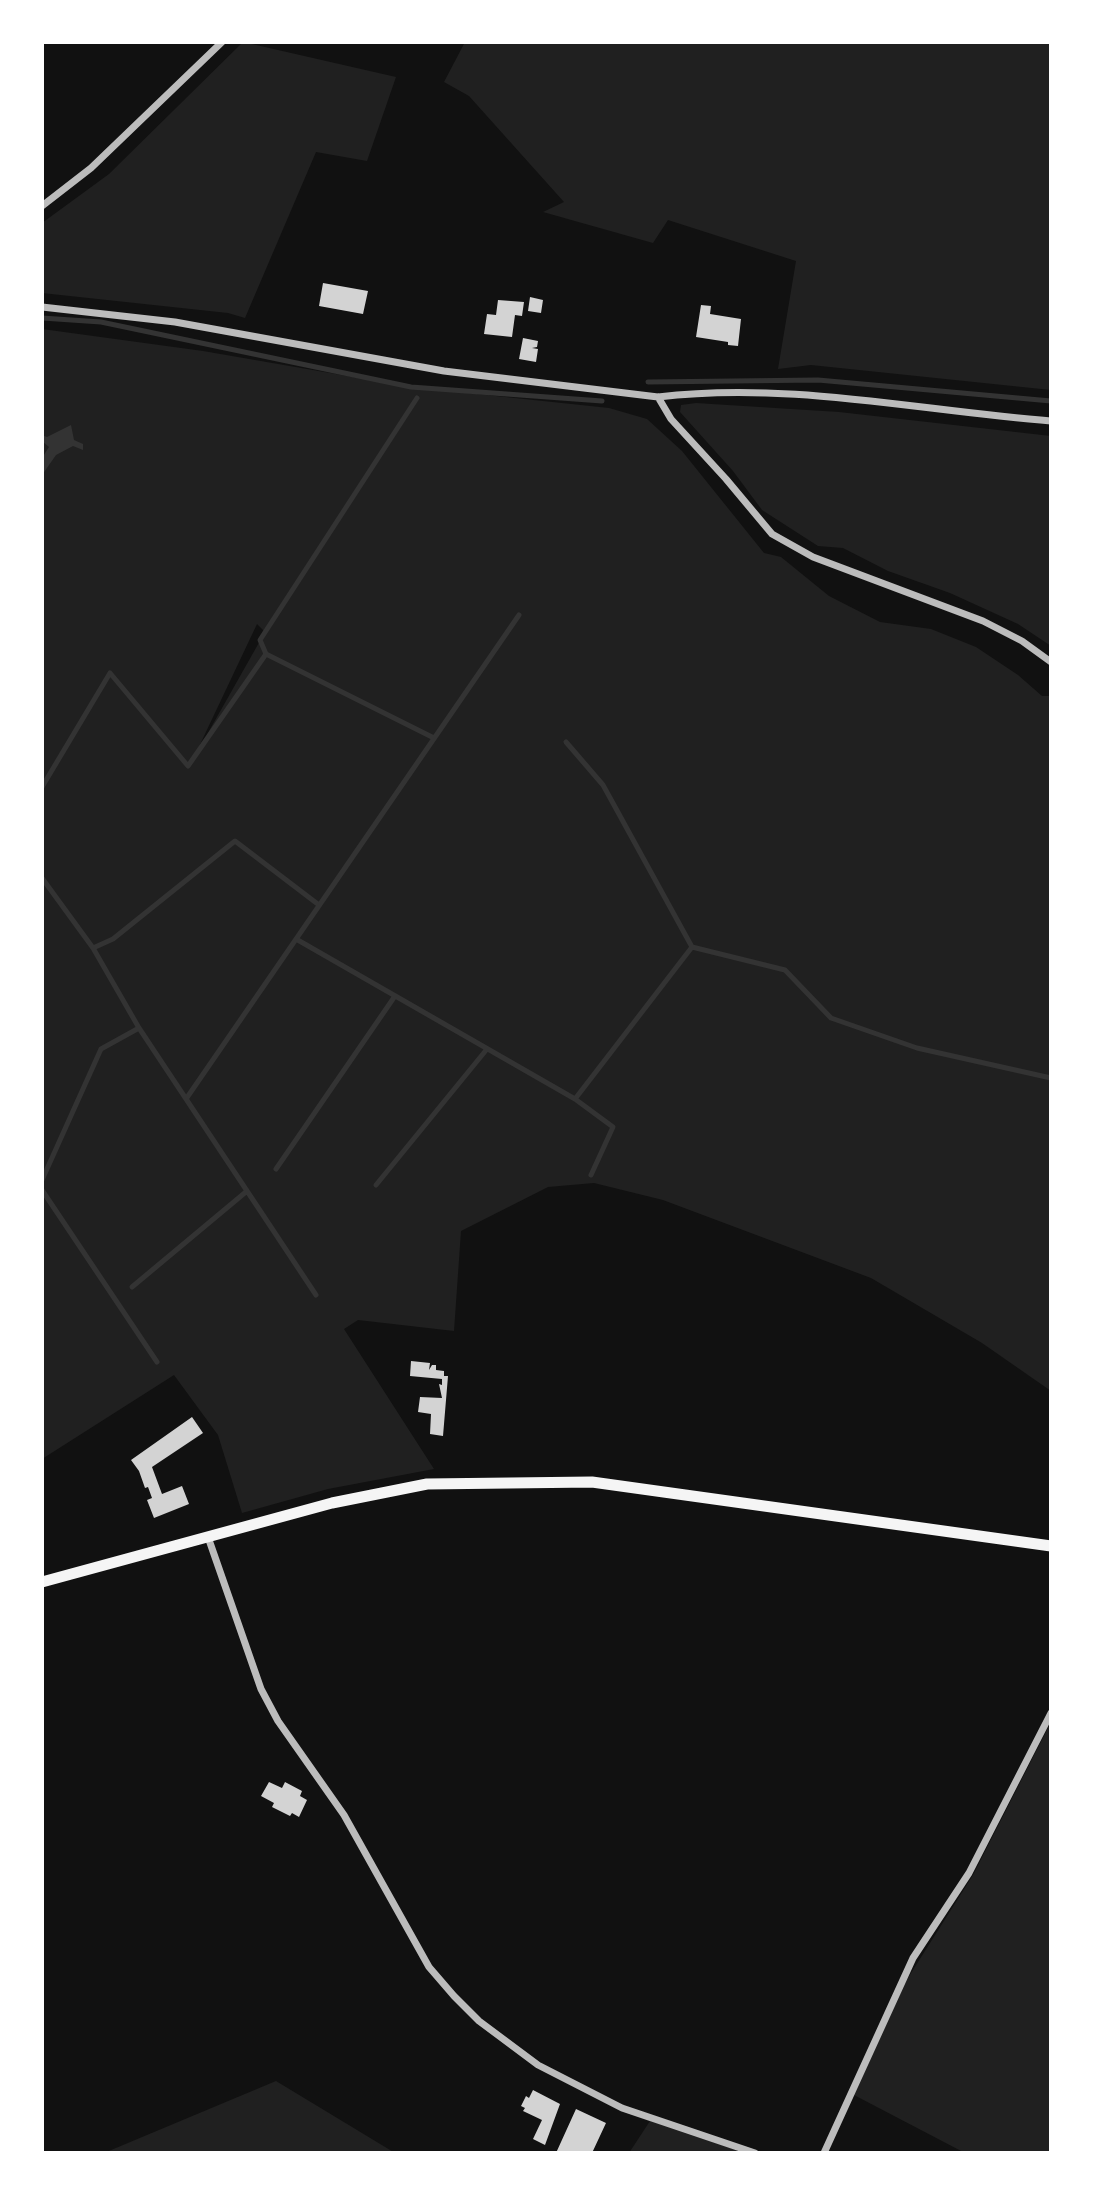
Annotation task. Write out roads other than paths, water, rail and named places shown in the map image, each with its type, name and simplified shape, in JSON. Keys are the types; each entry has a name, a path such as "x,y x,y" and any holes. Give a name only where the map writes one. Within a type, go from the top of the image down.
{"main road":[{"path":"42,1582 332,1503 427,1484 592,1482 1051,1546"}],"street":[{"path":"42,206 91,168 222,42"},
{"path":"42,307 175,322 444,371 658,397 691,393 771,393 1051,421"},
{"path":"658,397 671,419 772,534 813,557 983,621 1022,641 1051,662"},
{"path":"208,1537 261,1689 278,1721 344,1815 429,1967 454,1996 479,2021 538,2065 622,2108 755,2153"},
{"path":"824,2153 913,1958 969,1873 1051,1713"}],"waterway":[{"path":"42,318 101,322 411,387 602,401"},
{"path":"648,382 818,380 1051,401"},
{"path":"417,398 260,640 266,654 434,738"},
{"path":"186,1099 519,615"},
{"path":"42,787 110,673 188,766 266,654"},
{"path":"566,742 603,785 692,947 785,970 831,1018 917,1048 1051,1078"},
{"path":"93,948 113,939 235,841 319,905"},
{"path":"42,878 93,948 139,1028 316,1295"},
{"path":"296,939 575,1099"},
{"path":"591,1175 613,1127 575,1099 692,947"},
{"path":"276,1169 395,996"},
{"path":"42,1180 101,1049 139,1028"},
{"path":"376,1185 487,1049"},
{"path":"42,1190 157,1362"},
{"path":"132,1287 247,1191"}]}
